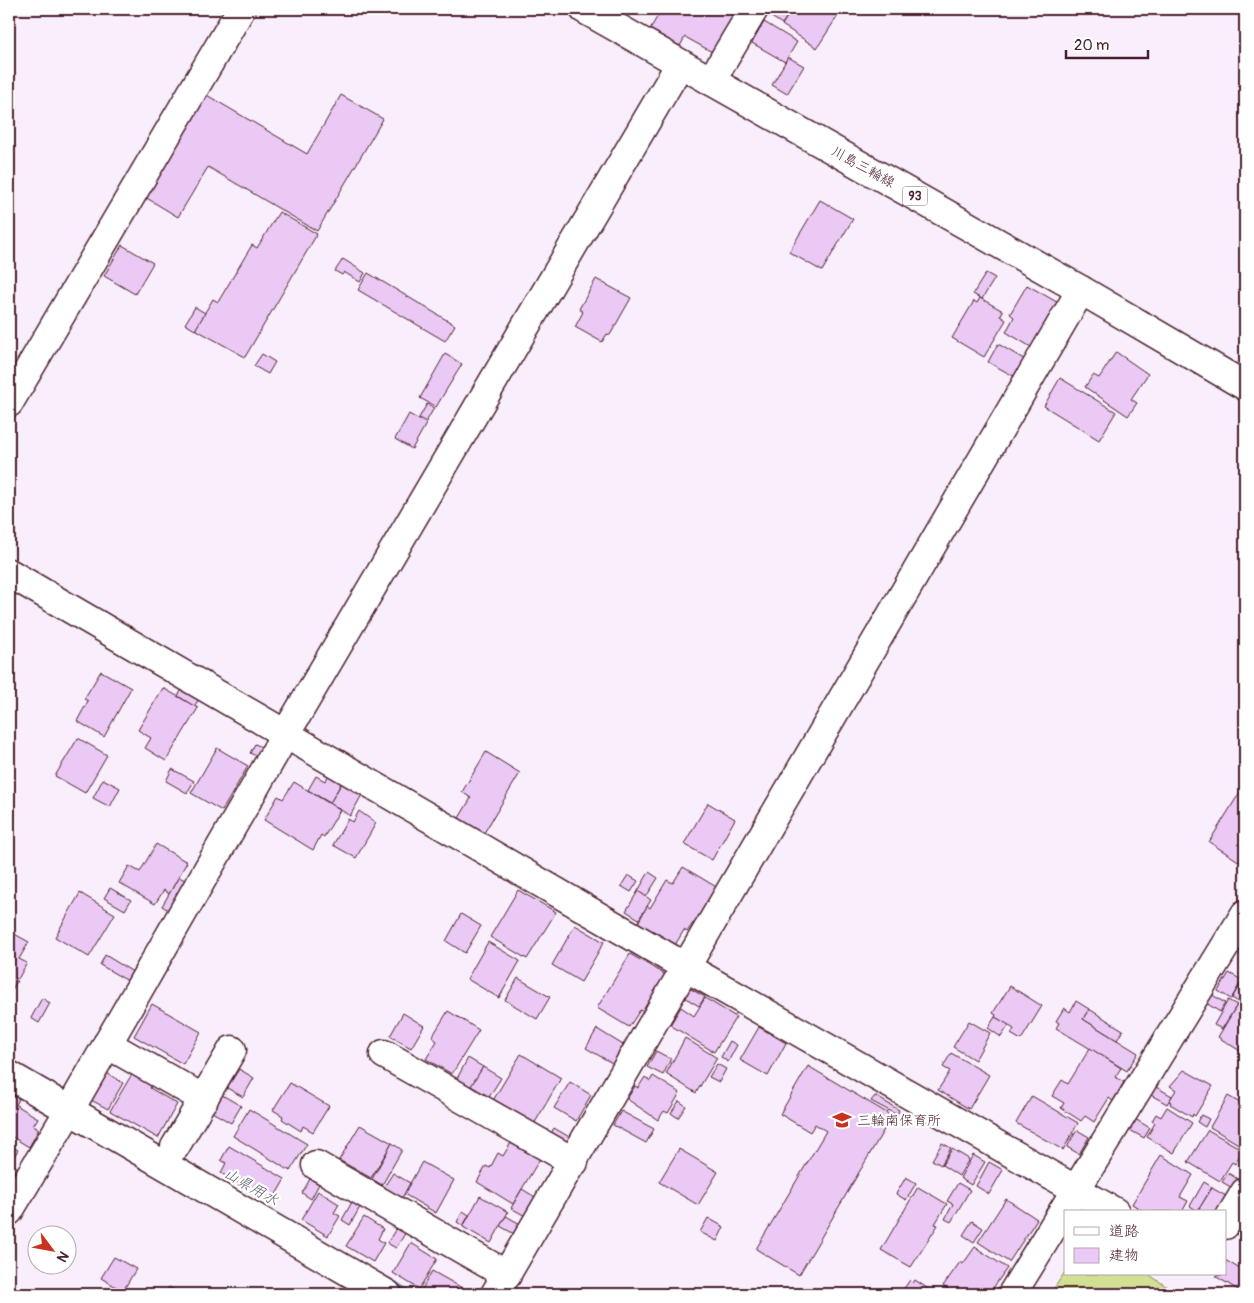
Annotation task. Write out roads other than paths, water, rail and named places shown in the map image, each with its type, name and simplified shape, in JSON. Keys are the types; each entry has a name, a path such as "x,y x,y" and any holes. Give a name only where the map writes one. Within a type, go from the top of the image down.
{"street":[{"path":"9,403 241,9"},
{"name":"川島三輪線","path":"584,9 1081,290 1245,386"},
{"path":"711,81 754,9"},
{"path":"9,1211 70,1109 285,735 680,64"},
{"path":"316,1165 501,1284 574,1162 1081,290"},
{"path":"9,573 687,968 1077,1188 1112,1210"},
{"path":"1012,1294 1245,914"},
{"path":"107,1044 204,1099"},
{"path":"175,1147 232,1050"},
{"path":"384,1054 574,1162"},
{"path":"9,1075 387,1294"},
{"path":"1226,1223 1245,1192"}],"waterway":[{"name":"山県用水","path":"391,1284 408,1294"}],"place":[{"name":"三輪南保育所","path":"842,1120"}]}
